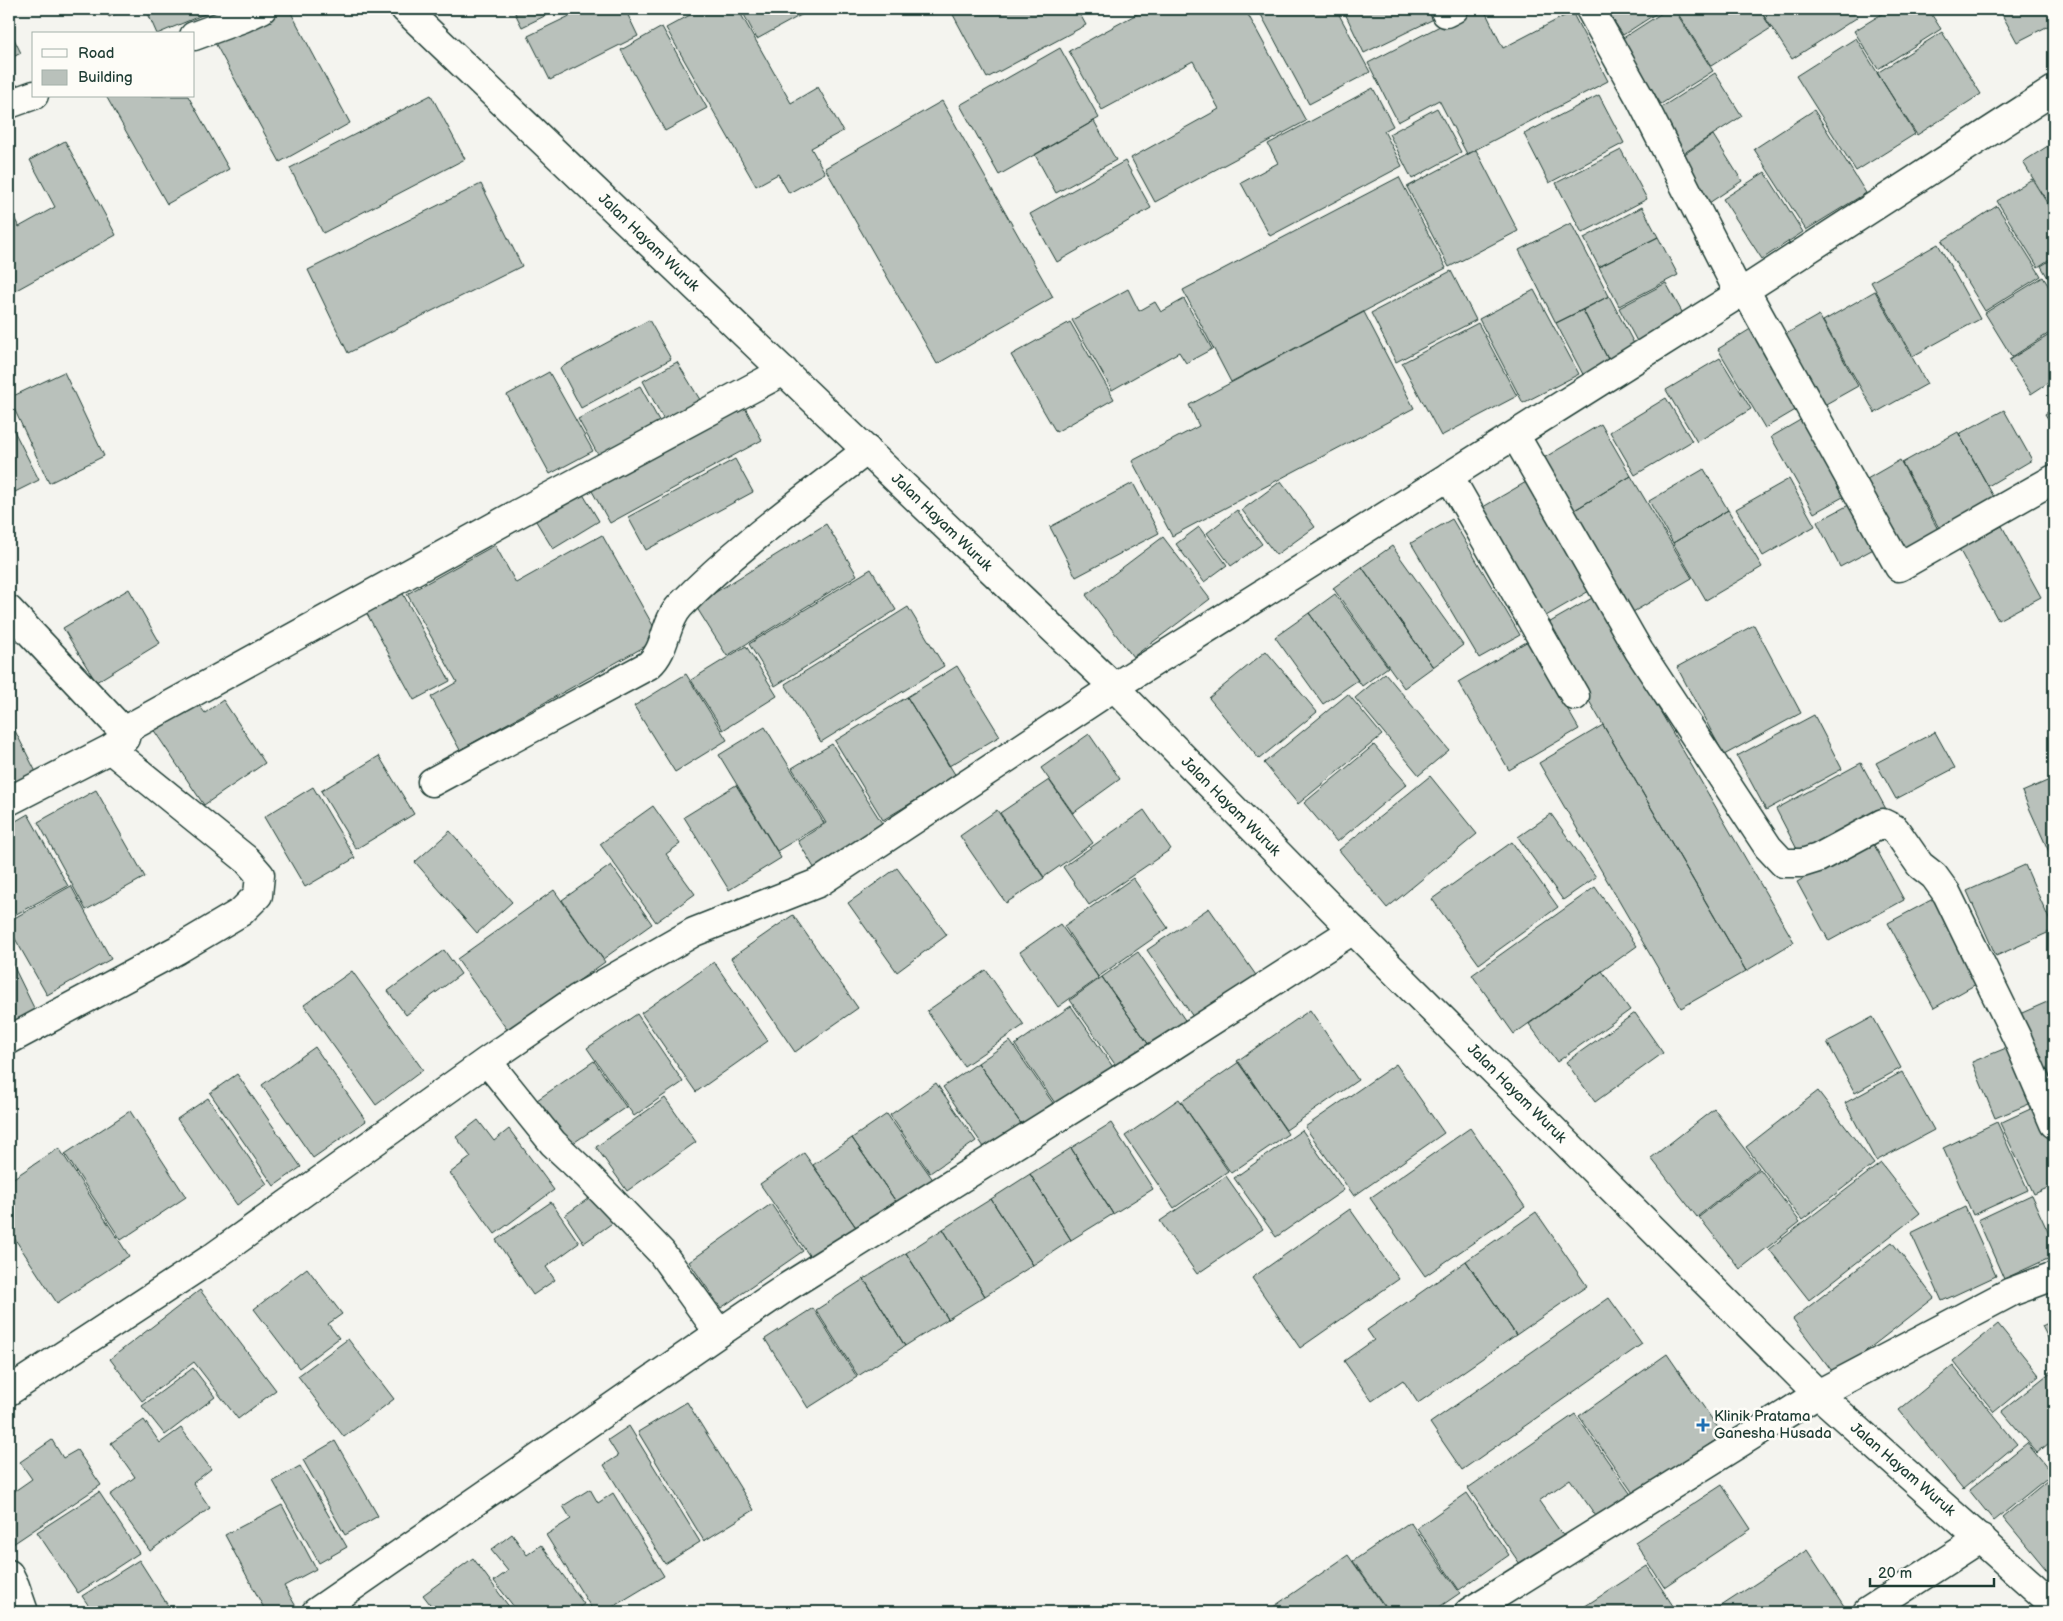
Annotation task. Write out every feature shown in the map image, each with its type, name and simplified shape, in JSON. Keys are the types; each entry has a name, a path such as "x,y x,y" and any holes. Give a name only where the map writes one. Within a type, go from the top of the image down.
{"street":[{"path":"195,36 262,9"},
{"name":"Jalan Hayam Wuruk","path":"405,9 1114,687 1353,930 1818,1394 2054,1604"},
{"path":"1444,9 1446,13 1454,9"},
{"path":"1590,9 1641,100 1742,292 1899,567 2054,479"},
{"path":"9,1391 212,1258 487,1061 577,999 694,932 818,883 1114,687 1742,292 2054,90"},
{"path":"9,104 32,96"},
{"path":"9,801 508,519 784,371"},
{"path":"1515,435 1639,651 1768,847 1783,863 1802,863 1818,858 1883,823 1895,829 1920,865 1934,876 1947,894 2014,1031 2054,1124"},
{"path":"432,782 649,665 657,658 661,650 674,612 704,580 866,450"},
{"path":"1449,476 1575,696"},
{"path":"9,610 117,740 247,860 260,875 258,895 241,912 177,950 9,1040"},
{"path":"316,1612 718,1332 1353,930"},
{"path":"487,1061 553,1143 588,1176 660,1252 718,1332"},
{"path":"1469,1612 1818,1394 2012,1292 2054,1276"},
{"path":"1867,1612 1981,1538"},
{"path":"9,1574 24,1612"}],"building":[{"path":"106,9 127,9 109,17"},
{"path":"146,9 214,10 162,32 156,32"},
{"path":"277,9 289,9 350,123 280,162 215,43"},
{"path":"513,9 559,9 522,27"},
{"path":"584,9 625,9 638,36 550,80 528,36"},
{"path":"701,9 738,9 791,103 818,87 843,131 811,148 825,173 789,193 778,174 756,186 666,28"},
{"path":"741,9 812,9 757,39"},
{"path":"950,9 1077,9 1086,25 987,78"},
{"path":"1146,9 1245,9 1306,121 1155,202 1131,158 1219,109 1193,61 1102,110 1069,51"},
{"path":"1258,9 1336,9 1370,72 1309,104"},
{"path":"1343,9 1436,9 1440,16 1364,53"},
{"path":"1473,9 1484,9 1503,48 1572,12 1608,81 1467,154 1439,100 1398,122 1368,63"},
{"path":"1606,9 1663,9 1623,35"},
{"path":"1668,9 1674,9 1713,71 1661,104 1620,40"},
{"path":"1675,9 1759,9 1771,28 1711,66"},
{"path":"1764,9 1852,9 1858,17 1792,59 1761,11"},
{"path":"1890,9 1928,9 1941,29 1878,69 1854,31"},
{"path":"1999,9 2054,9 2054,23 2017,42"},
{"path":"662,27 707,108 665,131 621,50"},
{"path":"9,29 21,53 9,59"},
{"path":"1942,32 1981,94 1917,135 1877,73"},
{"path":"1856,38 1915,134 1856,171 1796,76"},
{"path":"1060,48 1099,118 999,175 960,105"},
{"path":"1715,73 1742,116 1684,153 1657,110"},
{"path":"1373,88 1393,126 1384,131 1402,166 1270,236 1241,183 1278,163 1268,144"},
{"path":"431,95 465,159 323,233 290,168"},
{"path":"1599,95 1624,143 1549,183 1524,134"},
{"path":"107,98 189,98 229,169 167,204"},
{"path":"942,101 1053,297 937,364 825,168"},
{"path":"1437,108 1461,152 1412,179 1389,134"},
{"path":"1814,110 1866,193 1806,230 1754,149"},
{"path":"1094,121 1116,160 1056,193 1035,155"},
{"path":"1713,135 1742,181 1709,203 1680,157"},
{"path":"65,141 116,235 9,294 9,208 19,227 55,207 30,160"},
{"path":"2054,142 2054,213 2023,162"},
{"path":"1476,150 1518,231 1449,267 1407,187"},
{"path":"1621,150 1647,199 1582,233 1556,183"},
{"path":"1125,161 1151,208 1057,262 1030,214"},
{"path":"1765,172 1803,232 1762,259 1723,199"},
{"path":"1399,177 1446,268 1231,382 1183,290"},
{"path":"2032,179 2054,214 2054,256 2038,267 1997,201"},
{"path":"481,184 522,266 348,353 308,270"},
{"path":"1997,206 2041,276 1985,311 1942,241"},
{"path":"1642,207 1658,237 1599,267 1584,238"},
{"path":"1571,223 1609,296 1556,323 1519,250"},
{"path":"1658,237 1678,275 1619,306 1599,267"},
{"path":"1938,244 1980,319 1913,356 1871,282"},
{"path":"2054,258 2054,288 2041,266"},
{"path":"1451,271 1476,320 1396,362 1371,313"},
{"path":"2043,277 2054,295 2054,330 2012,357 1985,313"},
{"path":"1666,283 1687,321 1639,345 1619,308"},
{"path":"1128,289 1139,311 1155,302 1161,312 1184,299 1212,349 1186,363 1179,352 1112,390 1072,320"},
{"path":"1534,290 1579,374 1523,403 1479,319"},
{"path":"1875,291 1927,384 1875,413 1823,321"},
{"path":"1609,296 1640,355 1613,369 1583,310"},
{"path":"1583,310 1613,369 1587,382 1556,323"},
{"path":"1364,312 1414,408 1172,536 1132,461 1199,426 1189,405"},
{"path":"1819,315 1858,386 1817,409 1777,339"},
{"path":"649,320 671,359 581,408 560,368"},
{"path":"1070,322 1114,399 1056,432 1011,355"},
{"path":"1478,323 1517,396 1441,436 1402,363"},
{"path":"1757,325 1804,405 1765,428 1718,349"},
{"path":"2054,332 2054,379 2031,394 2009,360"},
{"path":"1720,358 1751,409 1697,442 1666,390"},
{"path":"677,362 702,403 666,424 643,381"},
{"path":"64,372 104,456 49,483 9,398"},
{"path":"549,372 593,451 550,474 507,395"},
{"path":"640,386 662,426 601,460 578,419"},
{"path":"1666,398 1692,441 1635,475 1610,432"},
{"path":"741,400 762,440 610,523 588,484"},
{"path":"2054,408 2054,428 2045,414"},
{"path":"2004,410 2032,460 1988,486 1959,434"},
{"path":"1809,415 1852,492 1814,513 1771,437"},
{"path":"9,421 39,480 9,495"},
{"path":"1601,424 1631,476 1573,511 1542,459"},
{"path":"1958,432 1994,497 1939,528 1902,463"},
{"path":"735,459 753,492 646,550 628,517"},
{"path":"1900,460 1940,533 1900,555 1860,483"},
{"path":"1704,469 1728,510 1673,543 1649,501"},
{"path":"1631,476 1692,578 1633,612 1573,511"},
{"path":"1533,478 1596,587 1546,616 1483,507"},
{"path":"1789,479 1815,526 1763,556 1736,509"},
{"path":"1281,481 1315,527 1276,555 1242,510"},
{"path":"1133,483 1159,533 1076,577 1050,527"},
{"path":"578,486 599,521 553,549 531,513"},
{"path":"1858,500 1881,545 1840,567 1817,522"},
{"path":"1237,510 1262,544 1231,566 1207,533"},
{"path":"1728,510 1762,567 1706,600 1673,543"},
{"path":"1452,519 1520,635 1479,658 1411,543"},
{"path":"826,524 857,575 727,656 695,605"},
{"path":"2002,526 2041,597 1998,620 1959,549"},
{"path":"1199,527 1227,565 1204,582 1176,544"},
{"path":"602,535 660,638 460,750 431,697 457,682 407,594 495,545 516,583"},
{"path":"1163,537 1210,599 1133,657 1086,595"},
{"path":"1392,546 1463,645 1433,667 1362,567"},
{"path":"1362,567 1433,667 1404,688 1333,588"},
{"path":"871,569 896,610 775,686 749,644"},
{"path":"129,589 160,643 96,682 63,628"},
{"path":"402,592 450,681 414,700 366,612"},
{"path":"1335,594 1388,667 1362,686 1309,613"},
{"path":"1594,597 1794,942 1746,971 1545,625"},
{"path":"908,607 944,666 821,742 785,684"},
{"path":"1309,613 1358,680 1323,704 1275,637"},
{"path":"1754,625 1801,713 1724,755 1677,667"},
{"path":"1528,641 1579,729 1509,770 1458,682"},
{"path":"746,646 777,696 723,730 691,680"},
{"path":"1266,651 1317,712 1259,759 1209,698"},
{"path":"957,666 1000,736 949,766 907,697"},
{"path":"1385,673 1449,750 1419,775 1355,698"},
{"path":"686,674 727,740 675,772 634,706"},
{"path":"1348,694 1382,735 1298,804 1264,763"},
{"path":"907,697 956,776 883,820 835,741"},
{"path":"195,700 205,713 223,700 265,763 204,805 153,729"},
{"path":"1814,715 1842,769 1766,810 1737,756"},
{"path":"9,719 36,772 9,787"},
{"path":"1603,725 1746,971 1681,1008 1539,763"},
{"path":"765,727 824,823 777,851 719,755"},
{"path":"1935,732 1955,768 1896,799 1876,763"},
{"path":"1089,734 1120,779 1073,813 1041,768"},
{"path":"832,744 885,828 816,871 798,841 826,823 792,768"},
{"path":"1374,745 1407,784 1337,842 1304,803"},
{"path":"379,756 414,814 356,849 321,791"},
{"path":"1861,763 1886,809 1800,855 1776,809"},
{"path":"1430,776 1477,834 1387,908 1339,850"},
{"path":"2054,778 2054,863 2022,792"},
{"path":"1049,780 1093,843 1044,877 1000,813"},
{"path":"736,785 781,858 729,890 684,817"},
{"path":"313,787 355,858 305,887 264,817"},
{"path":"96,790 145,877 86,910 38,822"},
{"path":"653,806 680,844 666,854 695,894 656,922 600,844"},
{"path":"997,810 1044,878 1006,903 960,836"},
{"path":"1144,810 1171,849 1089,905 1063,867"},
{"path":"28,814 68,886 9,918 9,825"},
{"path":"1551,814 1596,877 1563,900 1518,837"},
{"path":"450,831 512,902 477,933 415,862"},
{"path":"1872,841 1904,900 1829,941 1797,882"},
{"path":"1512,842 1558,907 1479,964 1432,899"},
{"path":"611,865 652,924 603,959 562,900"},
{"path":"2025,865 2054,930 1996,956 1967,891"},
{"path":"897,868 947,935 897,972 848,903"},
{"path":"1133,878 1168,928 1098,977 1064,926"},
{"path":"71,886 111,959 47,995 9,928 9,921"},
{"path":"1595,887 1637,946 1514,1034 1472,975"},
{"path":"554,890 605,962 508,1031 457,959"},
{"path":"1933,899 1978,983 1934,1008 1888,923"},
{"path":"1209,908 1260,981 1198,1024 1147,950"},
{"path":"793,915 858,1008 795,1052 731,958"},
{"path":"1060,924 1099,978 1058,1007 1020,952"},
{"path":"444,950 461,974 406,1015 388,991"},
{"path":"1138,952 1187,1023 1151,1048 1102,977"},
{"path":"9,957 37,1014 9,1029"},
{"path":"714,962 768,1041 696,1092 641,1013"},
{"path":"986,970 1024,1025 964,1066 927,1011"},
{"path":"352,971 423,1070 376,1105 304,1005"},
{"path":"1602,971 1630,1010 1557,1062 1529,1024"},
{"path":"1102,977 1151,1048 1119,1070 1070,1000"},
{"path":"2054,999 2054,1083 2046,1086 2015,1016"},
{"path":"1071,1006 1113,1067 1057,1106 1015,1045"},
{"path":"1310,1010 1358,1080 1286,1130 1237,1061"},
{"path":"1635,1013 1663,1053 1595,1102 1566,1062"},
{"path":"637,1014 683,1082 634,1116 587,1048"},
{"path":"1873,1017 1901,1068 1855,1093 1827,1042"},
{"path":"1010,1041 1053,1103 1022,1125 978,1063"},
{"path":"2011,1046 2034,1102 1995,1118 1972,1062"},
{"path":"315,1047 366,1121 313,1158 262,1085"},
{"path":"594,1061 626,1107 569,1146 537,1100"},
{"path":"1239,1062 1288,1134 1231,1173 1181,1102"},
{"path":"978,1063 1022,1125 986,1150 943,1087"},
{"path":"1396,1064 1444,1133 1354,1196 1305,1127"},
{"path":"1902,1072 1934,1130 1876,1161 1845,1103"},
{"path":"237,1074 301,1167 274,1186 210,1093"},
{"path":"936,1083 976,1141 930,1173 890,1115"},
{"path":"1818,1091 1874,1164 1802,1220 1746,1147"},
{"path":"208,1098 267,1184 237,1205 177,1119"},
{"path":"665,1098 696,1142 627,1191 596,1147"},
{"path":"1179,1099 1228,1171 1174,1208 1125,1136"},
{"path":"2039,1105 2054,1138 2054,1185 2034,1194 2000,1123"},
{"path":"1714,1109 1759,1168 1697,1217 1651,1158"},
{"path":"130,1111 186,1197 121,1240 65,1154"},
{"path":"887,1114 934,1181 899,1206 852,1138"},
{"path":"478,1120 494,1141 509,1129 554,1190 495,1234 450,1173 471,1157 456,1137"},
{"path":"1997,1122 2028,1190 1973,1215 1943,1148"},
{"path":"1111,1123 1153,1189 1113,1214 1071,1148"},
{"path":"1470,1128 1525,1207 1425,1276 1370,1198"},
{"path":"1302,1130 1344,1190 1276,1237 1234,1178"},
{"path":"852,1138 899,1206 860,1233 813,1165"},
{"path":"59,1148 129,1256 57,1303 9,1230 9,1181"},
{"path":"1071,1148 1113,1214 1071,1240 1030,1174"},
{"path":"804,1153 860,1233 815,1264 760,1184"},
{"path":"1881,1163 1920,1213 1809,1300 1769,1249"},
{"path":"1760,1169 1800,1222 1740,1269 1699,1217"},
{"path":"1030,1174 1071,1240 1033,1265 991,1199"},
{"path":"1226,1176 1263,1229 1197,1274 1160,1221"},
{"path":"599,1191 618,1219 584,1243 565,1215"},
{"path":"2031,1195 2054,1245 2054,1256 2004,1279 1978,1220"},
{"path":"991,1199 1033,1265 985,1296 943,1229"},
{"path":"551,1202 579,1243 546,1267 555,1280 533,1295 496,1240"},
{"path":"771,1204 803,1251 721,1308 689,1262"},
{"path":"1965,1207 1996,1276 1942,1301 1911,1233"},
{"path":"1350,1209 1399,1279 1300,1348 1252,1278"},
{"path":"1536,1212 1587,1286 1516,1335 1466,1261"},
{"path":"943,1229 985,1296 948,1319 906,1253"},
{"path":"1892,1242 1934,1298 1835,1375 1793,1319"},
{"path":"906,1253 948,1319 905,1346 864,1279"},
{"path":"1466,1261 1516,1335 1418,1403 1403,1380 1372,1401 1344,1361 1374,1340 1367,1330"},
{"path":"307,1268 342,1314 328,1324 339,1338 299,1368 254,1309"},
{"path":"864,1279 905,1346 858,1376 816,1310"},
{"path":"200,1290 276,1390 238,1419 194,1362 142,1401 110,1359"},
{"path":"1609,1298 1642,1344 1462,1470 1430,1423"},
{"path":"813,1308 857,1377 808,1408 765,1339"},
{"path":"2054,1320 2054,1350 2042,1326"},
{"path":"1998,1324 2039,1375 1994,1412 1953,1361"},
{"path":"348,1339 394,1399 344,1437 298,1376"},
{"path":"1667,1354 1723,1435 1635,1496 1579,1416"},
{"path":"1953,1366 2017,1444 1963,1489 1899,1410"},
{"path":"193,1368 215,1397 165,1435 142,1406"},
{"path":"2052,1371 2054,1374 2054,1439 2037,1453 2002,1411"},
{"path":"687,1402 754,1510 704,1541 638,1432"},
{"path":"1575,1414 1632,1496 1598,1519 1570,1479 1539,1501 1564,1537 1522,1567 1468,1488"},
{"path":"144,1420 160,1443 181,1428 211,1469 193,1483 210,1508 150,1551 110,1495 135,1477 111,1443"},
{"path":"629,1426 700,1542 665,1564 604,1465 618,1456 608,1440"},
{"path":"52,1440 63,1458 77,1450 101,1485 10,1546 9,1514 12,1512 9,1507 9,1495 32,1479 20,1462"},
{"path":"335,1441 378,1516 345,1535 303,1460"},
{"path":"2027,1443 2052,1474 1994,1521 1969,1490"},
{"path":"300,1466 347,1547 319,1563 273,1481"},
{"path":"2054,1475 2054,1571 2050,1574 2003,1517"},
{"path":"1722,1485 1751,1529 1664,1587 1635,1542"},
{"path":"590,1489 598,1503 613,1493 664,1576 604,1612 594,1612 546,1535 571,1519 563,1506"},
{"path":"99,1492 139,1553 78,1593 37,1532"},
{"path":"1467,1493 1509,1555 1459,1590 1417,1528"},
{"path":"282,1505 316,1569 284,1586 298,1610 293,1612 266,1612 225,1535"},
{"path":"1410,1522 1460,1593 1432,1612 1389,1612 1353,1561"},
{"path":"512,1534 527,1555 541,1545 584,1604 573,1612 518,1612 494,1581 508,1571 491,1550"},
{"path":"1807,1550 1848,1612 1712,1612"},
{"path":"1348,1555 1388,1612 1266,1612"},
{"path":"473,1558 513,1612 436,1612 423,1595"},
{"path":"139,1560 172,1612 93,1612 82,1596"},
{"path":"1647,1566 1677,1612 1576,1612"}],"place":[{"name":"Klinik Pratama Ganesha Husada","path":"1703,1425"}]}
